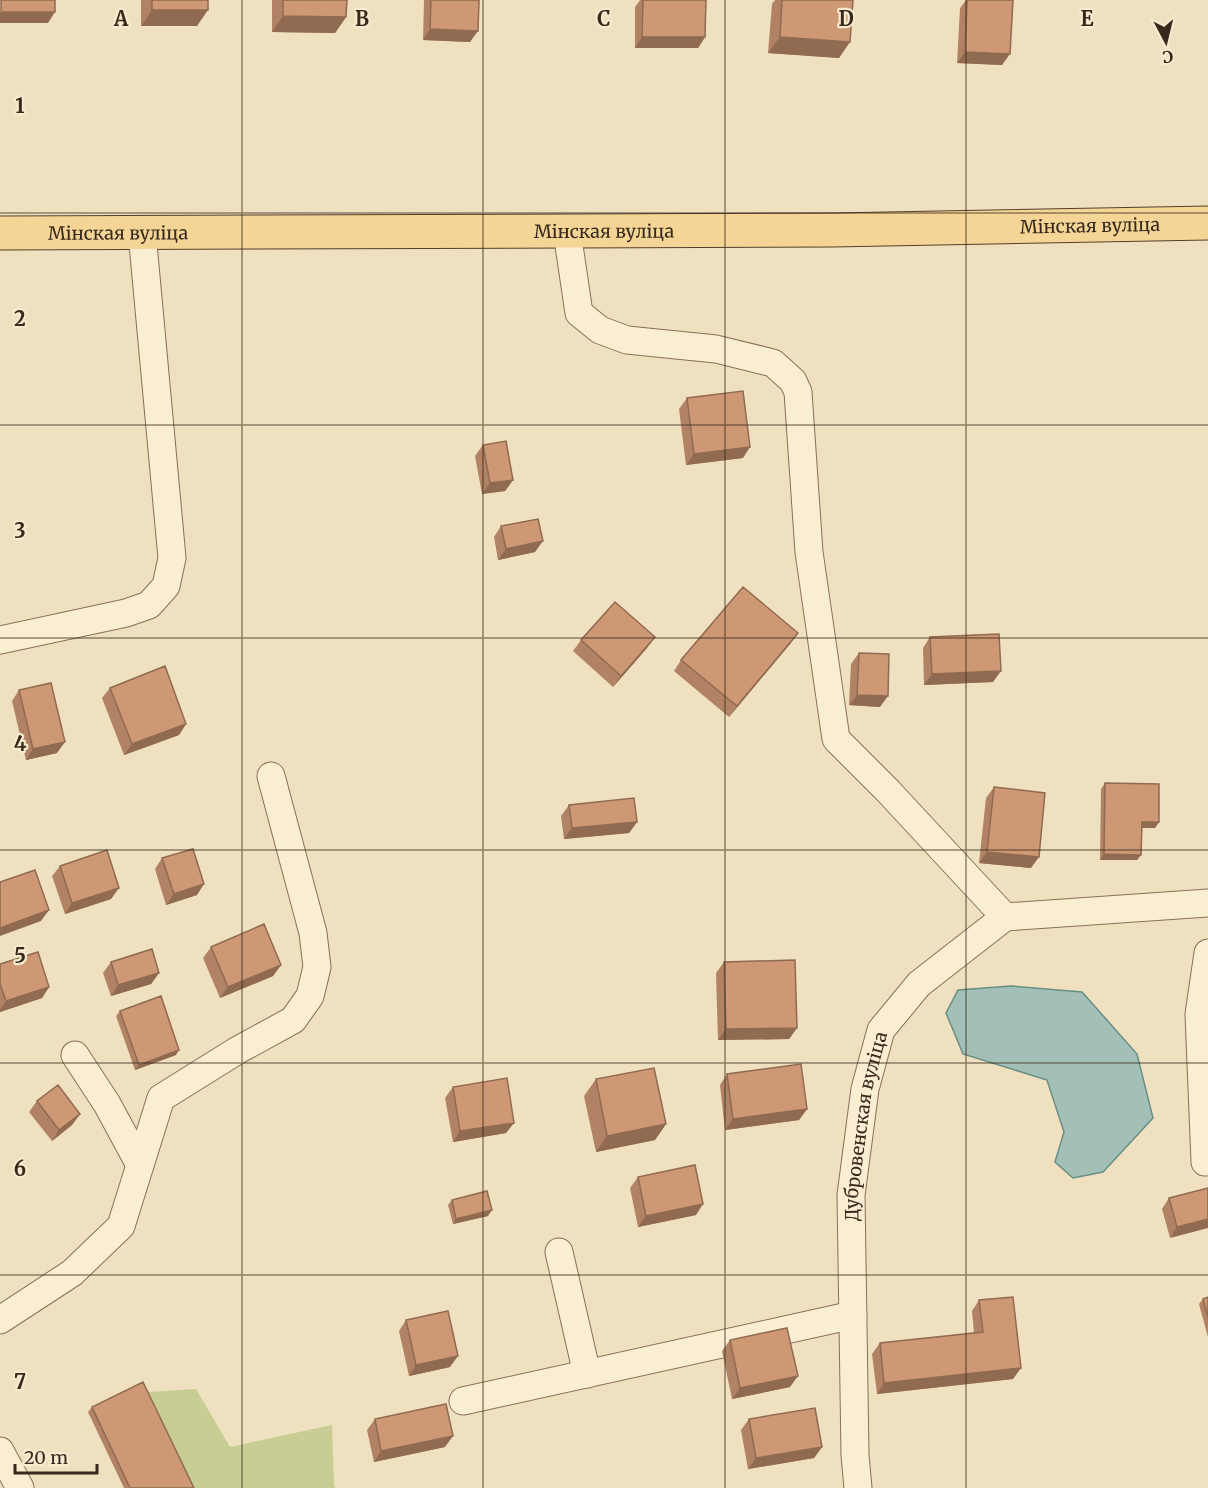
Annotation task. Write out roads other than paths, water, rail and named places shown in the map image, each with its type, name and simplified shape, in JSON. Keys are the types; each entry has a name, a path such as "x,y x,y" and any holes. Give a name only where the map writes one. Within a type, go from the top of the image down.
{"main road":[{"name":"Мінская вуліца","path":"0,233 833,230 1208,223"}],"street":[{"path":"567,232 579,313 600,330 627,340 716,349 773,363 792,381 798,392 809,552 836,739 888,791 1005,917 1208,903"},
{"path":"0,640 126,613 149,605 166,586 172,558 142,233"},
{"path":"0,1320 72,1274 121,1226 161,1098 238,1050 293,1020 310,996 317,967 313,933 271,776"},
{"name":"Дубровенская вуліца","path":"858,1488 855,1455 851,1195 865,1089 881,1030 919,984 1005,917"},
{"path":"1205,1162 1199,1014 1208,953"},
{"path":"75,1055 107,1104 140,1166"},
{"path":"559,1252 587,1374"},
{"path":"463,1401 853,1315"},
{"path":"0,1451 20,1488"}],"water":[{"path":"1011,986 1082,992 1137,1054 1153,1118 1103,1172 1073,1178 1055,1162 1064,1132 1047,1080 963,1054 946,1013 958,990"}]}
